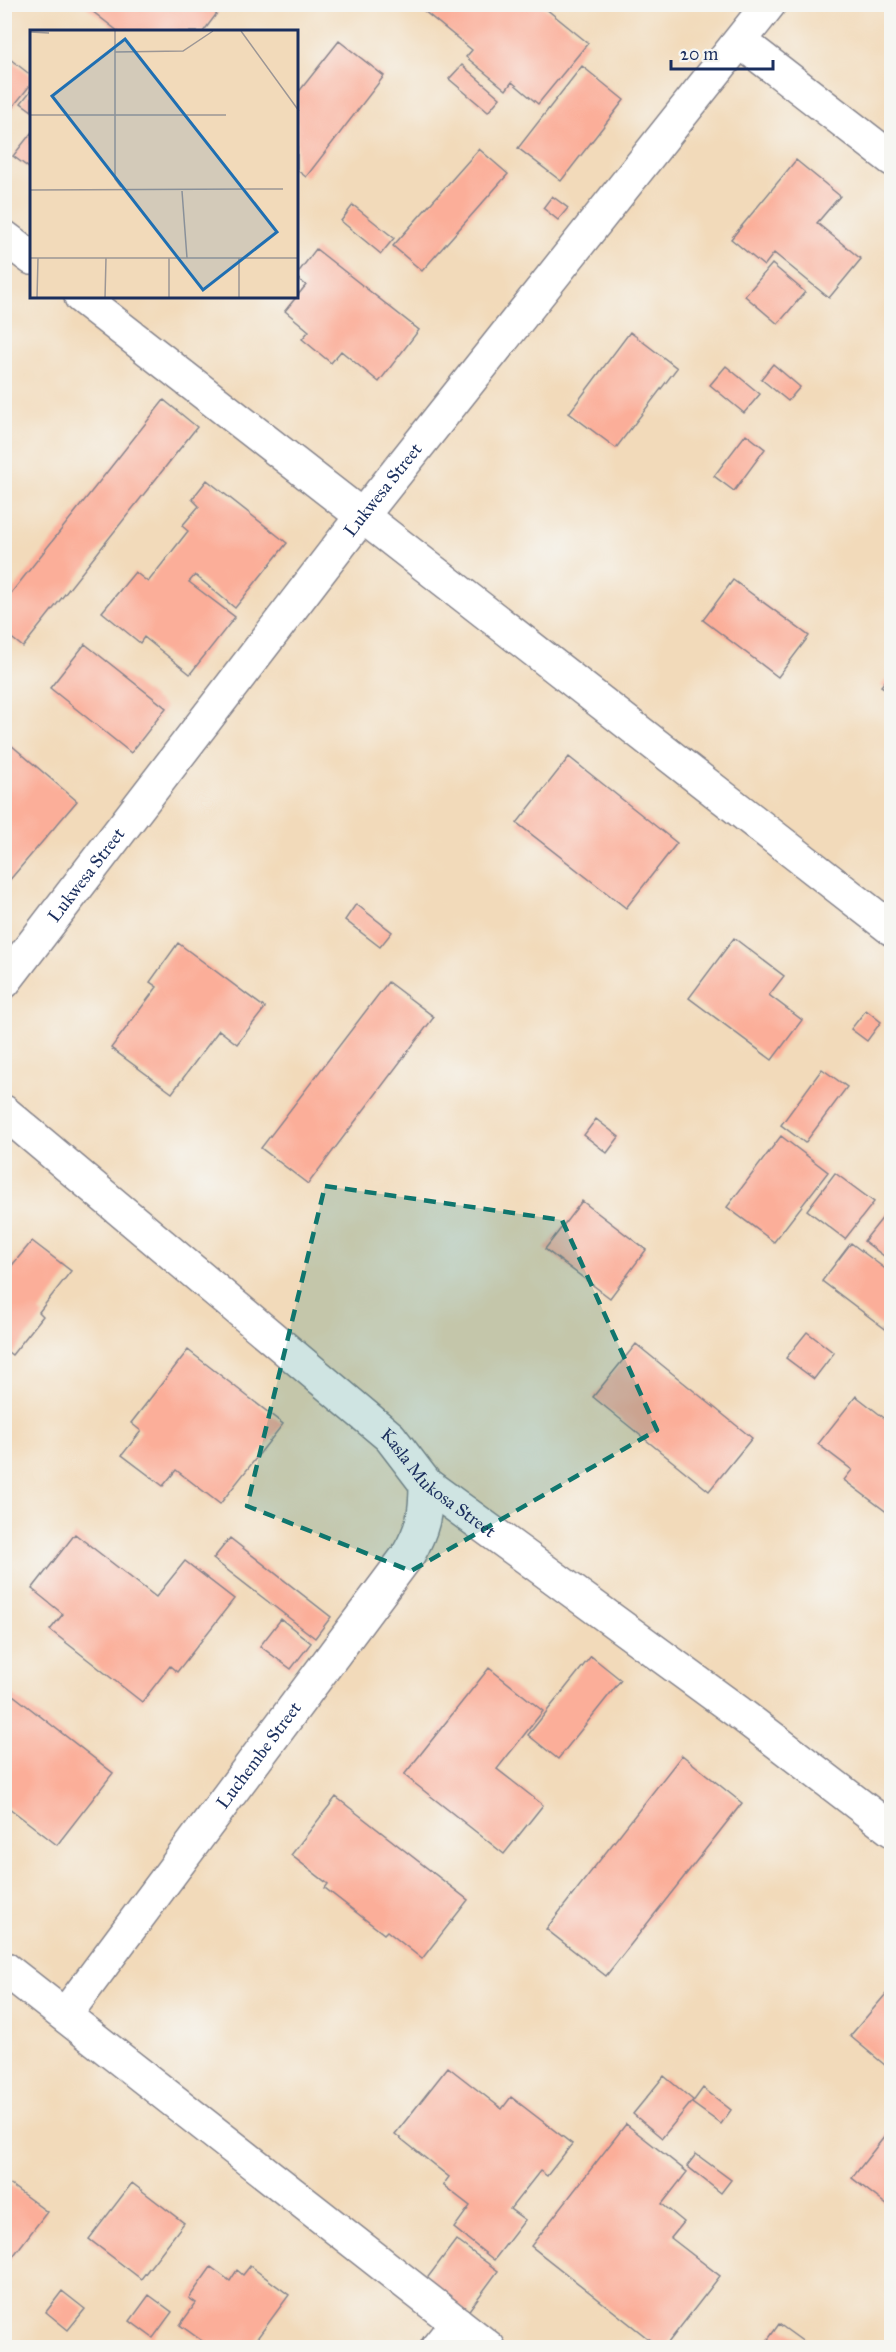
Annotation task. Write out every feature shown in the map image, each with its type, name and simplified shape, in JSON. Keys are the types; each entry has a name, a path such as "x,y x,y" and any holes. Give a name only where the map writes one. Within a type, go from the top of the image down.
{"street":[{"name":"Lukwesa Street","path":"4,982 362,516 769,4"},
{"path":"741,42 891,159"},
{"path":"4,237 30,256"},
{"path":"82,298 891,929"},
{"name":"Kasla Mukosa Street","path":"4,1112 390,1437 426,1484 738,1712 891,1830"},
{"name":"Luchembe Street","path":"65,2015 408,1555 422,1530 426,1484"},
{"path":"4,1968 65,2015 447,2335 489,2348"}],"highlighted area":[{"path":"325,1186 562,1220 657,1430 411,1571 247,1506"}],"building":[{"path":"83,4 224,4 204,30 116,30"},
{"path":"427,4 540,4 588,43 538,104 512,82 506,90 466,57 472,50 423,10"},
{"path":"339,41 384,76 306,177 298,171 298,93"},
{"path":"10,59 30,74 30,86 8,113 5,110 5,67"},
{"path":"462,65 500,98 488,112 449,79"},
{"path":"582,66 624,100 561,181 518,148"},
{"path":"30,92 30,110 21,103"},
{"path":"30,135 30,169 13,156"},
{"path":"479,149 508,174 422,271 393,246"},
{"path":"796,160 840,196 817,223 861,259 829,298 774,253 764,266 731,239"},
{"path":"552,196 568,208 558,220 543,208"},
{"path":"353,205 394,238 381,254 341,221"},
{"path":"316,249 419,330 379,382 341,351 331,363 302,339 309,331 285,311 298,298 306,285 298,279 298,273"},
{"path":"772,264 805,292 778,324 745,296"},
{"path":"630,332 677,368 616,448 569,413"},
{"path":"773,364 800,387 788,401 761,379"},
{"path":"726,366 760,394 744,413 710,385"},
{"path":"164,400 197,427 23,647 4,632 4,602"},
{"path":"746,434 765,449 734,491 714,476"},
{"path":"207,480 287,543 235,608 195,575 189,582 235,617 190,674 144,637 140,643 102,612 135,572 148,582 188,531 182,526 199,506 192,499"},
{"path":"733,580 809,636 778,677 703,620"},
{"path":"85,644 166,708 131,753 50,688"},
{"path":"892,673 892,693 881,686"},
{"path":"4,739 77,801 8,882 4,879"},
{"path":"569,757 677,843 626,908 517,823"},
{"path":"356,904 392,932 380,947 345,920"},
{"path":"734,938 784,976 769,995 802,1020 772,1060 689,998"},
{"path":"178,943 265,1008 237,1044 219,1030 172,1093 111,1048 157,987 150,982"},
{"path":"388,982 434,1017 308,1184 261,1148"},
{"path":"866,1010 881,1022 867,1041 851,1029"},
{"path":"822,1069 847,1087 805,1143 781,1125"},
{"path":"596,1119 619,1137 607,1153 584,1135"},
{"path":"781,1136 828,1172 774,1242 727,1207"},
{"path":"835,1173 874,1202 845,1239 807,1210"},
{"path":"582,1201 646,1250 610,1298 545,1249"},
{"path":"892,1206 892,1262 864,1241"},
{"path":"32,1241 71,1271 39,1312 43,1316 12,1355 4,1349 4,1275"},
{"path":"851,1243 892,1274 892,1334 822,1281"},
{"path":"807,1332 834,1353 814,1379 786,1358"},
{"path":"636,1344 752,1438 709,1491 593,1397"},
{"path":"188,1350 283,1424 220,1504 176,1470 163,1486 122,1455 141,1431 131,1423"},
{"path":"856,1396 892,1424 892,1516 844,1480 852,1470 818,1444"},
{"path":"75,1534 156,1597 185,1561 234,1599 177,1672 170,1666 142,1702 50,1630 63,1614 32,1589"},
{"path":"230,1538 331,1617 315,1638 213,1559"},
{"path":"281,1619 311,1643 291,1669 260,1646"},
{"path":"591,1656 621,1680 558,1759 528,1735"},
{"path":"489,1668 543,1711 497,1769 543,1805 504,1854 404,1775"},
{"path":"4,1688 113,1773 57,1845 4,1804"},
{"path":"682,1755 742,1803 606,1976 546,1929"},
{"path":"336,1797 468,1900 422,1959 387,1931 384,1934 325,1888 328,1884 291,1855"},
{"path":"892,1987 892,2071 850,2036"},
{"path":"448,2067 502,2109 511,2097 572,2144 547,2176 540,2171 510,2209 525,2220 494,2260 454,2228 470,2206 443,2185 449,2177 395,2134"},
{"path":"664,2076 693,2100 662,2138 633,2114"},
{"path":"703,2088 731,2110 721,2124 692,2103"},
{"path":"626,2124 687,2172 662,2204 684,2222 671,2238 720,2276 664,2348 660,2348 531,2246"},
{"path":"892,2127 892,2209 852,2178"},
{"path":"696,2154 731,2180 721,2193 687,2166"},
{"path":"4,2180 47,2212 4,2268"},
{"path":"132,2183 184,2223 141,2279 89,2239"},
{"path":"456,2240 498,2271 467,2313 425,2281"},
{"path":"250,2266 289,2295 250,2348 212,2348 180,2325 196,2303 189,2298 211,2267 230,2281 237,2270 243,2275"},
{"path":"62,2291 85,2309 68,2330 46,2312"},
{"path":"149,2295 172,2312 153,2338 130,2321"},
{"path":"779,2324 812,2348 762,2348"}]}
